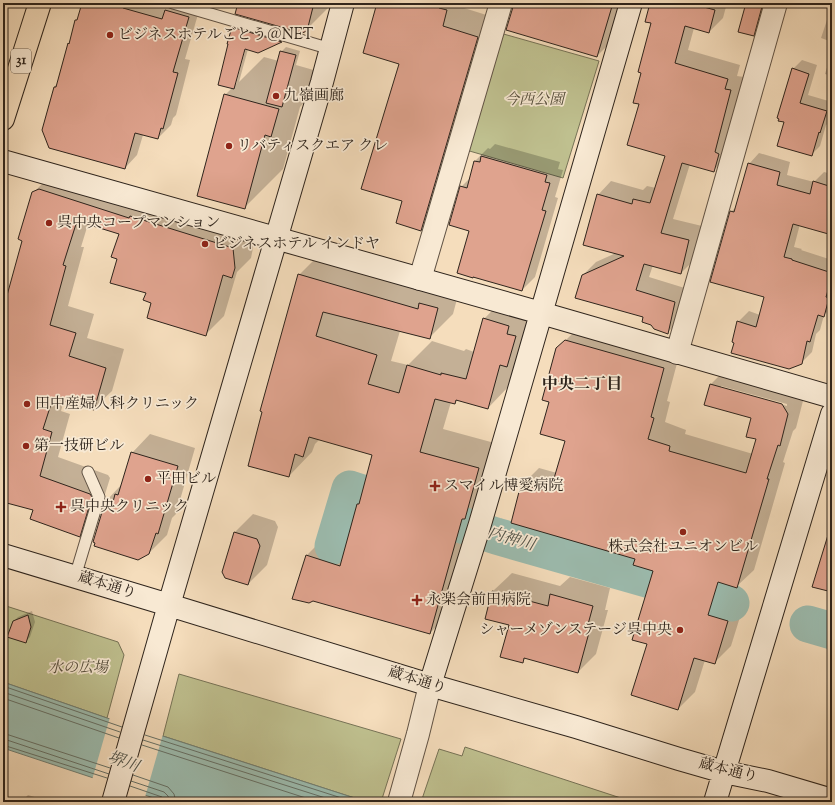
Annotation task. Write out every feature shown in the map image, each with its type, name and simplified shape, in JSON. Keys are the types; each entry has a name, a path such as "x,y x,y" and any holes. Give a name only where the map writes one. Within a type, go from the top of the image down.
{"highway":[{"name":"31","path":"3,119 40,3"}],"street":[{"path":"115,796 343,3"},
{"path":"420,279 501,3"},
{"path":"400,798 430,685 478,531 631,3"},
{"path":"677,353 776,3"},
{"path":"3,161 832,397"},
{"path":"714,802 832,414"},
{"name":"蔵本通り","path":"3,555 430,685 724,772 768,781 832,800"}],"lane":[{"path":"173,3 201,7 331,49"},
{"path":"75,577 99,497 88,472"}],"path":[{"path":"816,3 832,7"}],"green space":[{"name":"今西公園","path":"500,33 599,61 563,178 466,150"},
{"name":"水の広場","path":"3,605 118,642 124,655 107,718 3,682"},
{"path":"179,674 401,739 381,802 367,802 163,736"},
{"path":"465,747 633,802 421,802 439,749 462,756"}],"water":[{"name":"堺川","path":"3,682 107,718 367,802 166,802 3,748"}],"pier":[{"path":"110,717 163,734 145,797 92,780"}],"building":[{"path":"82,3 124,3 123,8 162,19 165,10 189,17 173,72 178,73 163,129 161,128 158,139 135,133 125,169 49,148 42,130 75,20 77,20"},
{"path":"238,3 300,3 313,7 307,31 302,33 235,14"},
{"path":"377,3 440,3 439,8 447,10 443,26 478,37 421,231 396,223 402,201 361,189 399,64 363,53"},
{"path":"513,3 613,3 597,57 506,30"},
{"path":"650,3 689,3 715,10 709,33 685,26 675,63 728,79 725,89 731,90 715,152 719,154 714,172 682,163 661,233 689,240 681,274 644,264 636,290 675,302 668,334 654,329 651,325 642,322 643,317 575,298 582,275 624,256 583,245 597,194 632,204 633,199 650,203 665,156 627,145 639,104 633,103 641,73 638,72 651,23 645,22"},
{"path":"746,3 763,3 754,36 738,32"},
{"path":"232,27 282,42 258,53 245,49 234,89 218,85"},
{"path":"280,51 296,55 282,107 266,103"},
{"path":"792,68 809,74 800,103 827,111 812,156 777,146 784,122 778,121 779,119 777,118"},
{"name":"リバティスクエア クレ","path":"224,94 279,109 271,137 265,135 245,209 197,196"},
{"path":"481,156 547,175 545,182 550,183 542,210 546,211 522,291 457,273 469,231 449,225 460,186 467,188 474,161 480,162"},
{"path":"748,163 780,172 777,185 810,194 813,181 832,187 832,235 793,224 784,257 832,273 826,297 829,298 824,317 818,315 810,342 807,341 802,364 789,369 731,353 737,321 756,327 764,297 710,282 730,211 734,212"},
{"path":"39,189 129,218 130,216 233,248 235,268 232,278 223,275 206,336 147,318 151,303 143,300 146,293 110,283 117,259 111,257 119,234 77,221 63,265 66,266 50,325 76,333 69,356 106,368 94,410 53,398 43,429 52,432 40,476 90,494 92,497 80,537 30,519 33,510 3,502 3,310 22,241 18,239 32,192"},
{"path":"298,274 418,309 419,303 438,308 430,339 323,312 316,336 377,355 368,384 399,393 407,365 441,375 441,373 466,379 483,318 509,326 507,334 516,336 507,367 500,365 488,409 456,400 455,404 435,399 420,452 479,468 465,519 462,519 430,634 313,601 309,603 292,599 306,555 340,566 372,455 309,437 303,457 295,454 289,477 248,466 262,412 260,411"},
{"path":"565,340 664,368 651,417 654,418 648,439 670,446 669,451 746,473 756,439 746,437 751,418 704,405 710,384 782,404 788,414 780,446 778,445 767,479 769,479 737,588 718,582 708,615 728,621 715,664 694,658 678,710 631,695 647,644 632,640 653,571 633,565 635,559 511,523 521,484 550,492 565,441 540,434 549,402 542,400 556,348"},
{"path":"131,452 178,466 158,534 156,533 149,554 138,560 94,546 95,543 93,542 106,499 113,502 115,494 118,495"},
{"path":"234,532 257,539 260,546 248,585 225,578 222,572"},
{"path":"828,535 832,536 832,592 812,587"},
{"path":"492,591 548,606 550,594 593,606 587,628 590,629 578,673 524,658 523,663 500,657 509,625 485,619"},
{"path":"28,615 31,627 26,643 7,637 13,621"}],"waterway":[{"name":"内神川","path":"333,546 350,489 496,536 731,603"},
{"name":"内神川","path":"808,624 832,631"}],"place":[{"name":"ビジネスホテルごとう＠NET","path":"110,35"},
{"name":"九嶺画廊","path":"276,96"},
{"name":"リバティスクエア クレ","path":"229,146"},
{"name":"呉中央コープマンション","path":"49,223"},
{"name":"ビジネスホテル インドヤ","path":"205,244"},
{"name":"田中産婦人科クリニック","path":"27,404"},
{"name":"第一技研ビル","path":"26,446"},
{"name":"平田ビル","path":"148,479"},
{"name":"スマイル博愛病院","path":"435,486"},
{"name":"呉中央クリニック","path":"61,507"},
{"name":"株式会社ユニオンビル","path":"683,532"},
{"name":"永楽会前田病院","path":"417,600"},
{"name":"シャーメゾンステージ呉中央","path":"680,630"}],"district":[{"name":"中央二丁目","path":"582,385"}]}
